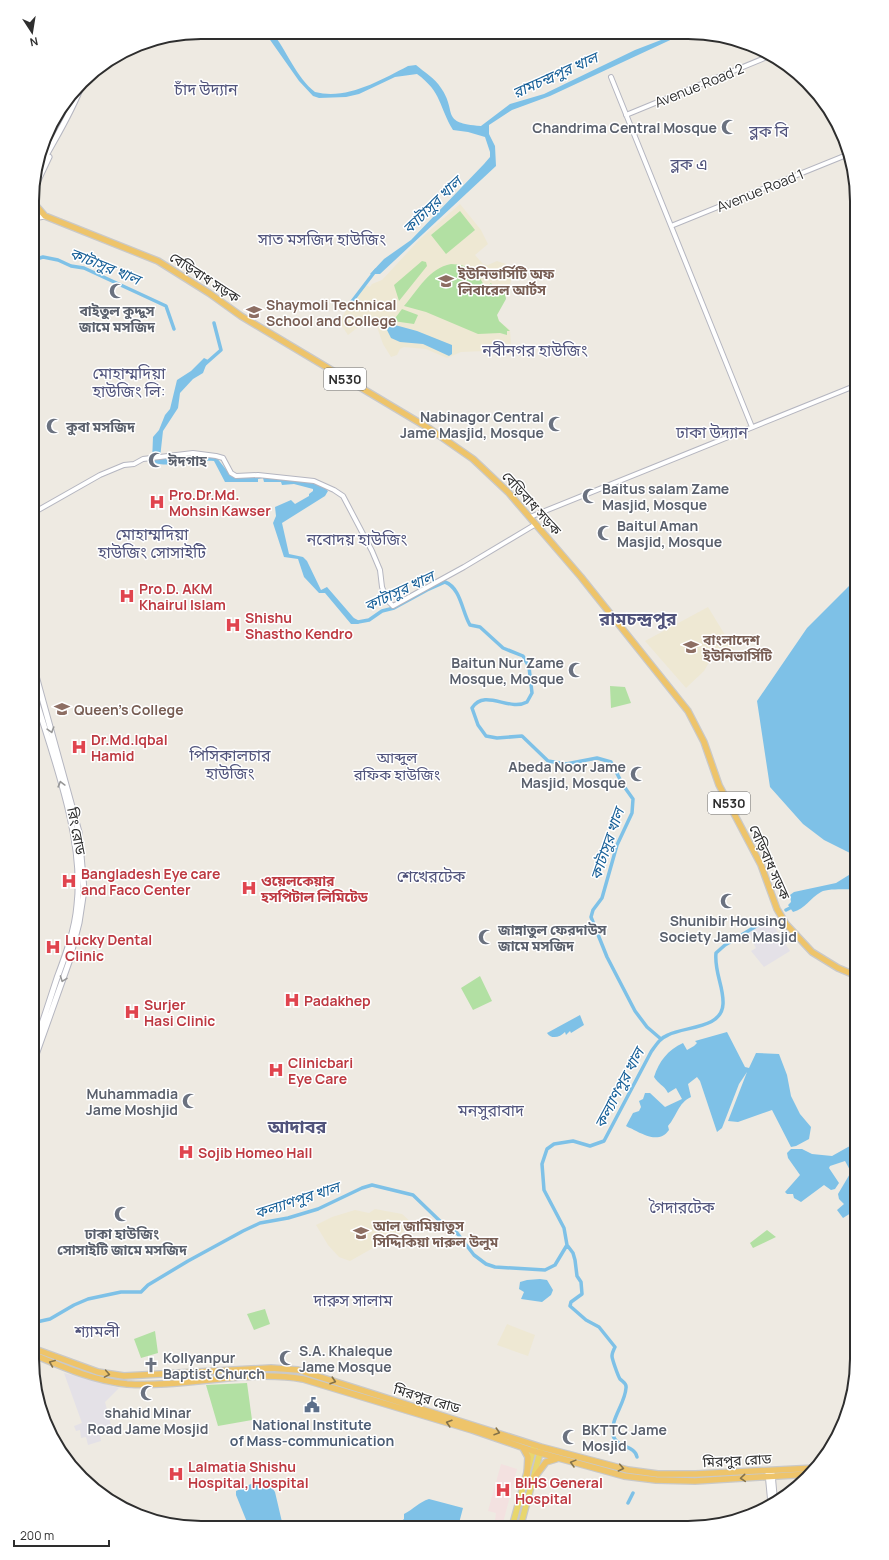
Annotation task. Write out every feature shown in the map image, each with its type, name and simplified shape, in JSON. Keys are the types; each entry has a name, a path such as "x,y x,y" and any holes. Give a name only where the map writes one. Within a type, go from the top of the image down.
{"highway":[{"name":"বেড়িবাধ সড়ক","path":"39,209 45,216 158,261 289,345 430,429 460,449 499,482 585,582 696,723 719,785 748,839 766,878 777,909 786,924 812,952 838,968 850,973"},
{"name":"মিরপুর রোড","path":"39,1351 98,1372 124,1376 282,1369 310,1373 534,1445 540,1450 561,1459 618,1475 656,1480 709,1481 807,1469"},
{"name":"মিরপুর রোড","path":"39,1357 86,1375 128,1384 281,1376 303,1379 372,1399 533,1451 540,1450 615,1467 650,1473 801,1474"},
{"path":"281,1376 282,1369"},
{"path":"523,1448 528,1457 527,1475"},
{"path":"534,1478 546,1462 561,1459"}],"main road":[{"path":"45,159 65,124 76,98"},
{"path":"42,172 59,134"},
{"path":"39,217 45,216"},
{"name":"রিং রোড","path":"39,687 79,832 84,890 73,950 39,1046"},
{"name":"রিং রোড","path":"39,711 72,828 76,854 78,905 70,941 39,1032"},
{"path":"514,1521 534,1445"},
{"path":"522,1521 540,1450"},
{"path":"770,1473 773,1497"},
{"path":"770,1473 771,1498"}],"street":[{"name":"Avenue Road 2","path":"626,115 764,58"},
{"path":"610,77 752,427"},
{"name":"Avenue Road 1","path":"671,226 843,156"},
{"path":"530,517 850,388"},
{"path":"39,510 100,475 124,465 134,464 143,458 154,456 193,454 216,456 223,458 231,473 236,476 258,476 314,481 343,496 356,518 380,570 382,587 386,600 393,606 464,567 536,524"}],"shaded area":[{"name":"ইউনিভার্সিটি অফ লিবারেল আর্টস","path":"460,204 481,230 488,244 475,255 483,264 488,265 497,261 506,264 512,277 508,293 497,315 499,321 510,330 511,345 485,351 461,352 447,358 426,349 404,347 400,349 397,355 391,357 383,344 376,324 357,328 348,335 340,323 345,312 366,285 370,287 372,284 382,280 420,239"},
{"name":"বাংলাদেশ ইউনিভার্সিটি","path":"708,607 736,653 721,662 716,655 711,659 704,671 686,688 645,641"},
{"path":"770,920 790,951 764,967 751,951 756,948 748,933"},
{"name":"আল জামিয়াতুস সিদ্দিকিয়া দারুল উলুম","path":"375,1209 402,1214 412,1223 394,1240 373,1248 350,1261 339,1257 328,1245 316,1225 332,1217 355,1210 369,1213"},
{"path":"507,1324 535,1335 528,1356 497,1345"},
{"path":"64,1373 119,1388 105,1402 113,1433 100,1435 101,1441 88,1445 86,1437 81,1438 80,1430 76,1431 74,1426 82,1423"},
{"name":"BIHS General Hospital","path":"501,1464 517,1469 504,1521 495,1521 496,1513 488,1511"}],"green space":[{"path":"460,211 475,230 446,254 431,235"},
{"path":"422,261 426,262 427,266 399,301 394,285"},
{"path":"451,264 468,267 476,273 483,282 485,288 491,283 497,294 505,293 506,299 497,315 499,321 510,331 507,331 507,335 500,333 478,334 426,312 404,306 424,280 436,270"},
{"path":"402,309 418,315 414,324 393,321"},
{"path":"610,686 625,687 631,703 611,708"},
{"path":"480,976 492,1001 473,1010 461,988"},
{"path":"767,1230 776,1237 753,1248 750,1243"},
{"path":"265,1309 270,1324 254,1330 247,1314"},
{"path":"155,1331 158,1353 141,1358 134,1339"},
{"path":"247,1383 252,1420 218,1426 206,1385"}],"water":[{"path":"269,39 277,39 302,79 315,92 327,94 339,93 363,88 408,66 416,65 439,84 446,96 454,119 459,122 481,126 510,104 544,94 635,50 664,39 672,39 550,96 512,110 489,125 489,134 495,146 496,166 380,274 370,274 384,259 411,240 490,157 490,152 485,137 468,132 453,130 436,94 417,74 395,77 359,94 346,97 319,98 313,96 299,81"},
{"path":"395,325 417,331 452,345 452,354 449,356 423,344 400,342 391,338 387,330 389,327"},
{"path":"204,358 208,360 203,373 193,379 180,393 178,408 163,431 160,458 196,456 217,458 231,476 269,477 298,480 322,486 328,491 325,496 282,523 289,554 303,557 307,561 321,590 327,587 359,624 351,624 325,593 319,593 304,577 298,559 284,557 273,523 276,516 275,507 291,500 295,504 309,496 313,489 294,484 282,485 281,482 264,482 263,478 258,479 258,482 225,482 214,461 199,461 166,465 152,462 153,437 159,430 165,415 170,409 177,380 191,371"},
{"path":"850,585 850,853 824,840 803,824 770,787 757,701 807,628"},
{"path":"850,874 850,889 821,892 797,911 793,912 788,905 791,902 790,895 794,892 836,883"},
{"path":"580,1015 584,1025 571,1033 570,1031 566,1035 565,1032 554,1037 547,1033"},
{"path":"727,1032 745,1067 749,1068 756,1053 779,1054 787,1075 791,1096 800,1114 811,1127 809,1139 791,1147 772,1110 738,1122 728,1121 747,1072 739,1084 722,1128 717,1132 700,1081 697,1077 688,1084 691,1097 680,1106 668,1126 669,1130 665,1134 657,1137 648,1136 626,1126 633,1113 639,1111 641,1107 639,1101 643,1099 645,1093 650,1093 665,1107 682,1099 676,1088 668,1093 654,1077 661,1061 673,1049 683,1043 687,1050 697,1043 695,1041"},
{"path":"850,1146 850,1170 845,1161 830,1166 829,1168 839,1183 835,1189 831,1190 824,1185 801,1202 794,1198 793,1194 787,1194 785,1192 800,1175 788,1158 787,1153 791,1149 802,1149 812,1154 832,1156"},
{"path":"850,1174 850,1214 843,1218 837,1210 844,1204 839,1199 838,1194"},
{"path":"540,1279 547,1280 553,1290 551,1295 542,1302 521,1299 524,1292 519,1289 520,1282"},
{"path":"267,1480 275,1492 282,1521 247,1521 236,1495 236,1491 253,1483"},
{"path":"429,1499 463,1508 460,1521 402,1521 404,1519 404,1514"}],"waterway":[{"name":"কাটাসুর খাল","path":"39,258 43,257 58,260 71,266 84,268 166,306 174,329"},
{"name":"কাটাসুর খাল","path":"347,308 376,270"},
{"name":"কাটাসুর খাল","path":"204,365 221,350 214,323"},
{"name":"কাটাসুর খাল","path":"352,619 358,622 369,620 382,611 394,608 445,582 455,589 470,625 480,627 503,648 523,656 529,667 532,693 527,702 513,704 484,700 477,702 472,708 478,725 486,736 497,738 522,736 548,761 566,764 597,758 611,762 623,785 633,799 632,813 617,845 602,898 593,910 591,917 607,957 635,1011 647,1027 661,1039"},
{"name":"কল্যাণপুর খাল","path":"786,910 790,908"},
{"name":"কল্যাণপুর খাল","path":"39,1321 50,1319 74,1305 88,1299 121,1292 141,1292 148,1285 188,1261 260,1223 288,1218 318,1209 362,1188 372,1185 413,1195 442,1223 457,1233 474,1255 486,1264 495,1267 545,1270 555,1265 567,1245 564,1228 544,1190 542,1164 547,1149 554,1144 573,1141 590,1146 604,1141 651,1052 658,1042 665,1036 675,1032 702,1026 716,1018 721,1012 723,998 716,967 716,953 725,945 763,922"},
{"path":"567,1245 573,1253 577,1276 581,1282 582,1294 571,1302 570,1306 586,1320 599,1327 615,1347 612,1355 613,1360 619,1377 626,1386 625,1394 614,1423 613,1435 618,1442 633,1450 637,1457"},
{"path":"628,1503 633,1493"}],"place":[{"name":"Chandrima Central Mosque","path":"729,127"},
{"name":"ইউনিভার্সিটি অফ লিবারেল আর্টস","path":"446,281"},
{"name":"বাইতুল কুদ্দুস জামে মসজিদ","path":"117,291"},
{"name":"Shaymoli Technical School and College","path":"254,312"},
{"name":"Nabinagor Central Jame Masjid, Mosque","path":"556,424"},
{"name":"কুবা মসজিদ","path":"54,426"},
{"name":"ঈদগাহ","path":"156,460"},
{"name":"Baitus salam Zame Masjid, Mosque","path":"590,496"},
{"name":"Pro.Dr.Md. Mohsin Kawser","path":"157,502"},
{"name":"Baitul Aman Masjid, Mosque","path":"605,533"},
{"name":"Pro.D. AKM Khairul Islam","path":"127,596"},
{"name":"Shishu Shastho Kendro","path":"233,625"},
{"name":"বাংলাদেশ ইউনিভার্সিটি","path":"691,647"},
{"name":"Baitun Nur Zame Mosque, Mosque","path":"576,670"},
{"name":"Queen's College","path":"62,709"},
{"name":"Dr.Md.Iqbal Hamid","path":"79,747"},
{"name":"Abeda Noor Jame Masjid, Mosque","path":"638,774"},
{"name":"Bangladesh Eye care and Faco Center","path":"69,881"},
{"name":"ওয়েলকেয়ার হসপিটাল লিমিটেড","path":"249,888"},
{"name":"Shunibir Housing Society Jame Masjid","path":"728,901"},
{"name":"জান্নাতুল ফেরদাউস জামে মসজিদ","path":"486,937"},
{"name":"Lucky Dental Clinic","path":"53,947"},
{"name":"Padakhep","path":"292,1000"},
{"name":"Surjer Hasi Clinic","path":"132,1012"},
{"name":"Clinicbari Eye Care","path":"276,1070"},
{"name":"Muhammadia Jame Moshjid","path":"190,1101"},
{"name":"Sojib Homeo Hall","path":"186,1152"},
{"name":"ঢাকা হাউজিং সোসাইটি জামে মসজিদ","path":"122,1214"},
{"name":"আল জামিয়াতুস সিদ্দিকিয়া দারুল উলুম","path":"361,1233"},
{"name":"S.A. Khaleque Jame Mosque","path":"287,1358"},
{"name":"Kollyanpur Baptist Church","path":"151,1365"},
{"name":"shahid Minar Road Jame Mosjid","path":"148,1393"},
{"name":"National Institute of Mass-communication","path":"312,1405"},
{"name":"BKTTC Jame Mosjid","path":"570,1437"},
{"name":"Lalmatia Shishu Hospital, Hospital","path":"176,1474"},
{"name":"BIHS General Hospital","path":"503,1490"}],"district":[{"name":"চাঁদ উদ্যান","path":"206,89"},
{"name":"ব্লক বি","path":"769,131"},
{"name":"ব্লক এ","path":"689,164"},
{"name":"সাত মসজিদ হাউজিং","path":"322,239"},
{"name":"নবীনগর হাউজিং","path":"535,350"},
{"name":"মোহাম্মদিয়া হাউজিং লি:","path":"129,382"},
{"name":"ঢাকা উদ্যান","path":"712,432"},
{"name":"নবোদয় হাউজিং","path":"357,539"},
{"name":"মোহাম্মদিয়া হাউজিং সোসাইটি","path":"152,543"},
{"name":"রামচন্দ্রপুর","path":"638,618"},
{"name":"পিসিকালচার হাউজিং","path":"230,764"},
{"name":"আব্দুল রফিক হাউজিং","path":"397,766"},
{"name":"শেখেরটেক","path":"431,876"},
{"name":"মনসুরাবাদ","path":"491,1110"},
{"name":"আদাবর","path":"297,1126"},
{"name":"গৈদারটেক","path":"682,1207"},
{"name":"দারুস সালাম","path":"353,1300"},
{"name":"শ্যামলী","path":"97,1331"}],"water label":[{"name":"রামচন্দ্রপুর খাল","path":"555,75"}]}
